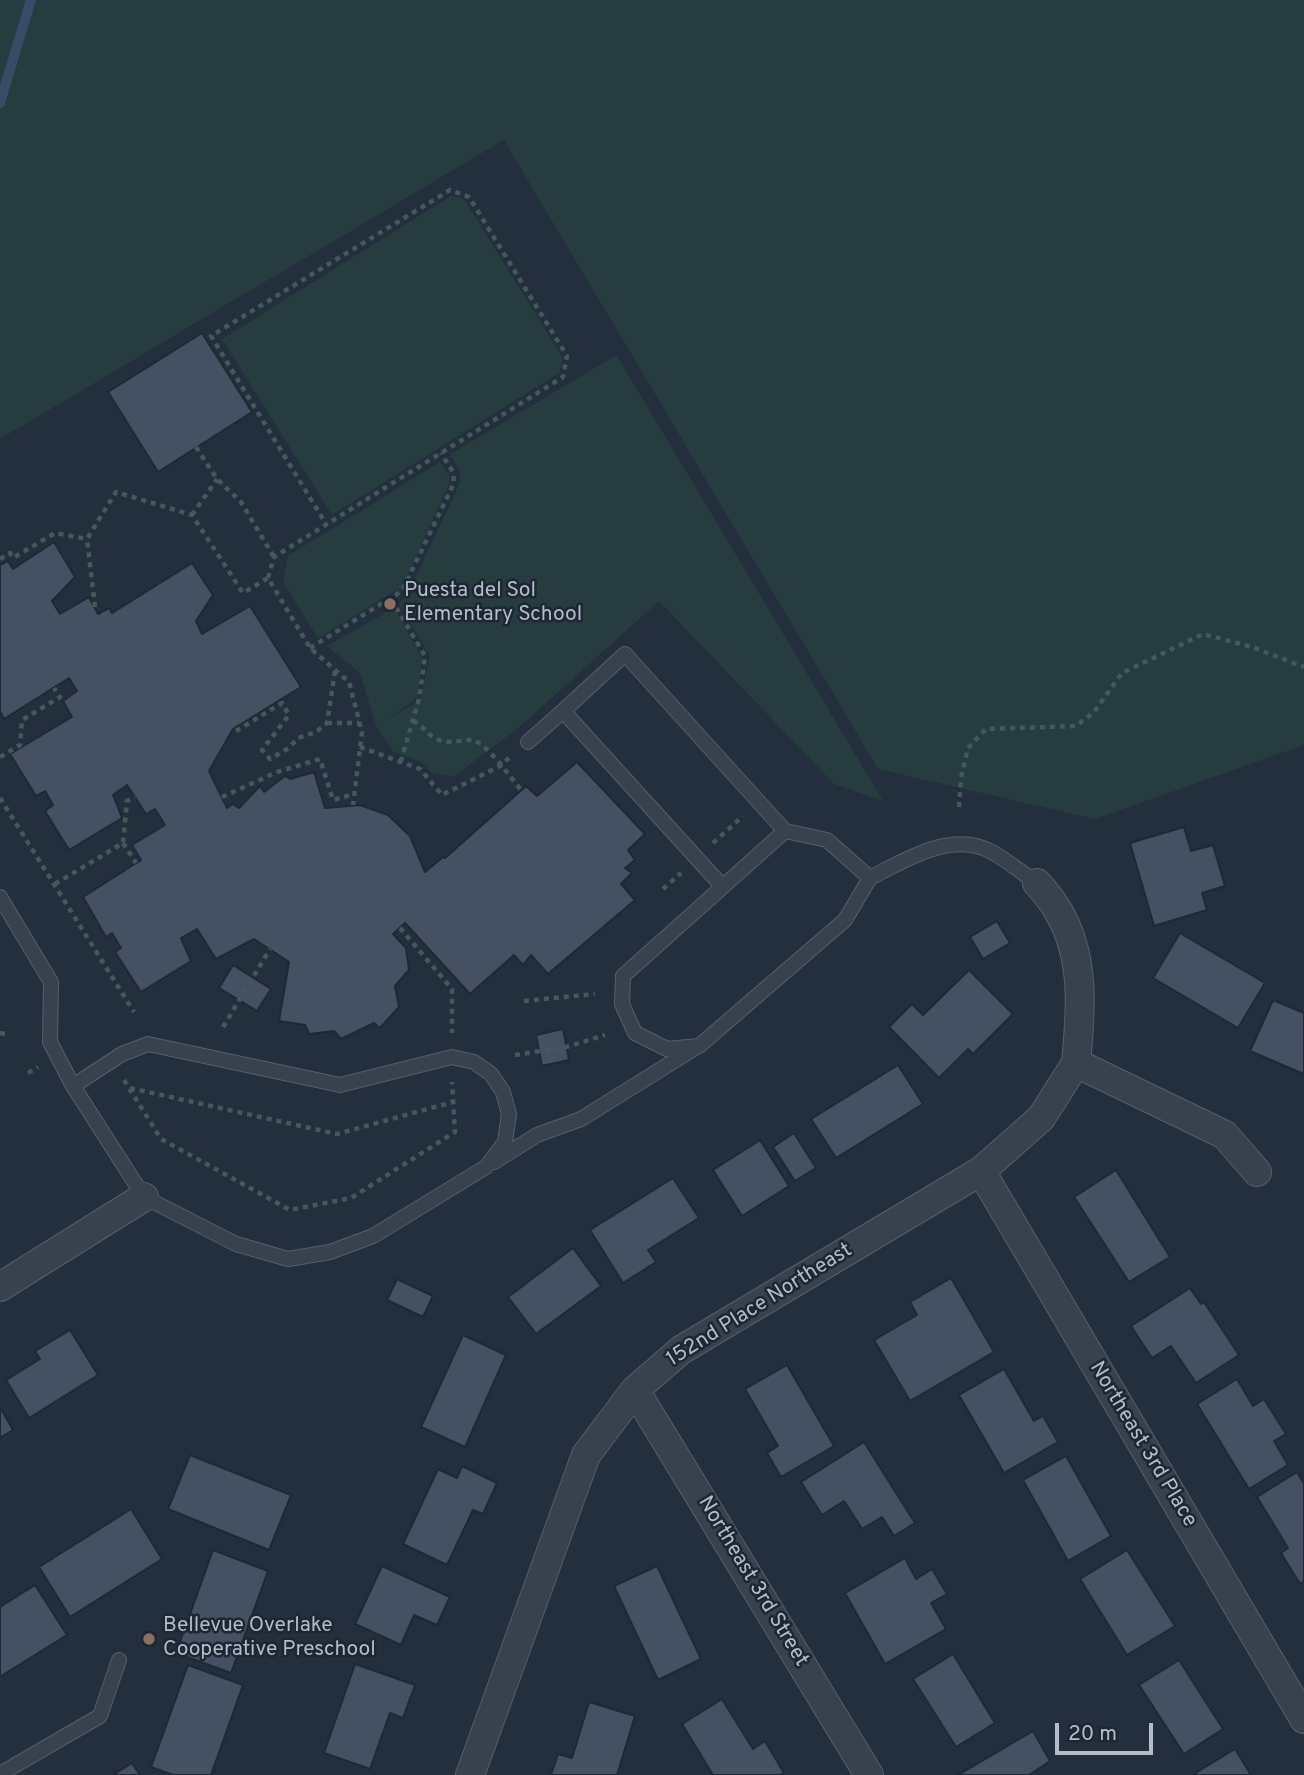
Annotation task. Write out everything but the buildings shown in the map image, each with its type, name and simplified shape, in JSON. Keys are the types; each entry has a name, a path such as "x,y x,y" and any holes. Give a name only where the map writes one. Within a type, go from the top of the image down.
{"street":[{"path":"1037,883 1057,908 1079,967 1081,1011 1076,1063 1225,1135 1257,1172"},
{"name":"152nd Place Northeast","path":"470,1775 586,1455 635,1390 681,1350 981,1171 1041,1118 1076,1063"},
{"name":"Northeast 3rd Place","path":"981,1171 1304,1719"},
{"path":"0,1287 144,1197"},
{"name":"Northeast 3rd Street","path":"635,1390 869,1775"}],"lane":[{"path":"528,742 625,654 785,831 827,840 870,878"},
{"path":"563,711 722,886"},
{"path":"699,1046 667,1049 635,1033 622,1004 624,976 785,831"},
{"path":"0,897 51,982 50,1042 73,1086 144,1197 236,1244 288,1259 330,1252 373,1236 537,1135 581,1119 699,1046 845,920 870,878 915,854 958,844 990,851 1037,883"},
{"path":"73,1086 122,1054 148,1044 341,1085 452,1057 474,1062 491,1074 503,1092 509,1114 505,1142 486,1167"},
{"path":"0,1774 100,1716 118,1660"}],"path":[{"path":"95,607 87,538 116,492 192,515 243,593 268,578 274,557 327,524 440,453 563,377 568,356 469,197 450,190 211,337 327,524"},
{"path":"196,447 217,479 241,502 274,557"},
{"path":"310,648 391,598 407,584 454,484 453,472 440,453"},
{"path":"192,515 217,479"},
{"path":"0,559 10,553 13,558 55,533 87,538"},
{"path":"268,578 310,648 349,682 362,732 353,805"},
{"path":"391,598 425,656 413,721 401,761"},
{"path":"959,807 961,778 968,748 986,729 1058,729 1076,726 1094,712 1122,673 1203,634 1252,647 1304,667"},
{"path":"327,723 335,671"},
{"path":"0,757 20,745 22,720 60,697 54,688"},
{"path":"236,731 282,703 289,715 262,750 270,759 289,748 298,738 316,732 327,723 359,723"},
{"path":"413,721 421,724 433,738 442,741 479,742 484,745 522,790"},
{"path":"360,747 419,769 442,795 500,766 528,742"},
{"path":"222,797 277,772 320,759 333,800 354,794"},
{"path":"135,797 127,801 123,843 136,863"},
{"path":"0,798 134,1012"},
{"path":"663,889 759,801"},
{"path":"55,884 123,843"},
{"path":"400,928 452,989 452,1033"},
{"path":"223,1027 270,949"},
{"path":"524,1001 595,994"},
{"path":"515,1055 566,1047 605,1035"},
{"path":"28,1073 38,1066"},
{"path":"120,1074 161,1139 290,1210 351,1198 455,1132 452,1077"},
{"path":"129,1088 337,1134 453,1102"}],"green space":[{"path":"0,0 1304,0 1304,745 1095,819 878,769 504,140 0,439"},
{"path":"451,196 464,199 563,358 559,373 332,515 222,339"},
{"path":"617,355 883,801 834,784 659,601 516,730 453,777 432,773 421,762 393,751 376,726 360,673 327,646 394,608 422,658 417,698 386,720 420,701 430,656 399,604 410,589 460,483 460,472 450,454"},
{"path":"440,462 449,475 449,484 402,587 318,638 283,582 288,556"}],"waterway":[{"path":"0,103 31,0"}],"place":[{"name":"Puesta del Sol Elementary School","path":"390,604"},
{"name":"Bellevue Overlake Cooperative Preschool","path":"149,1639"}]}
